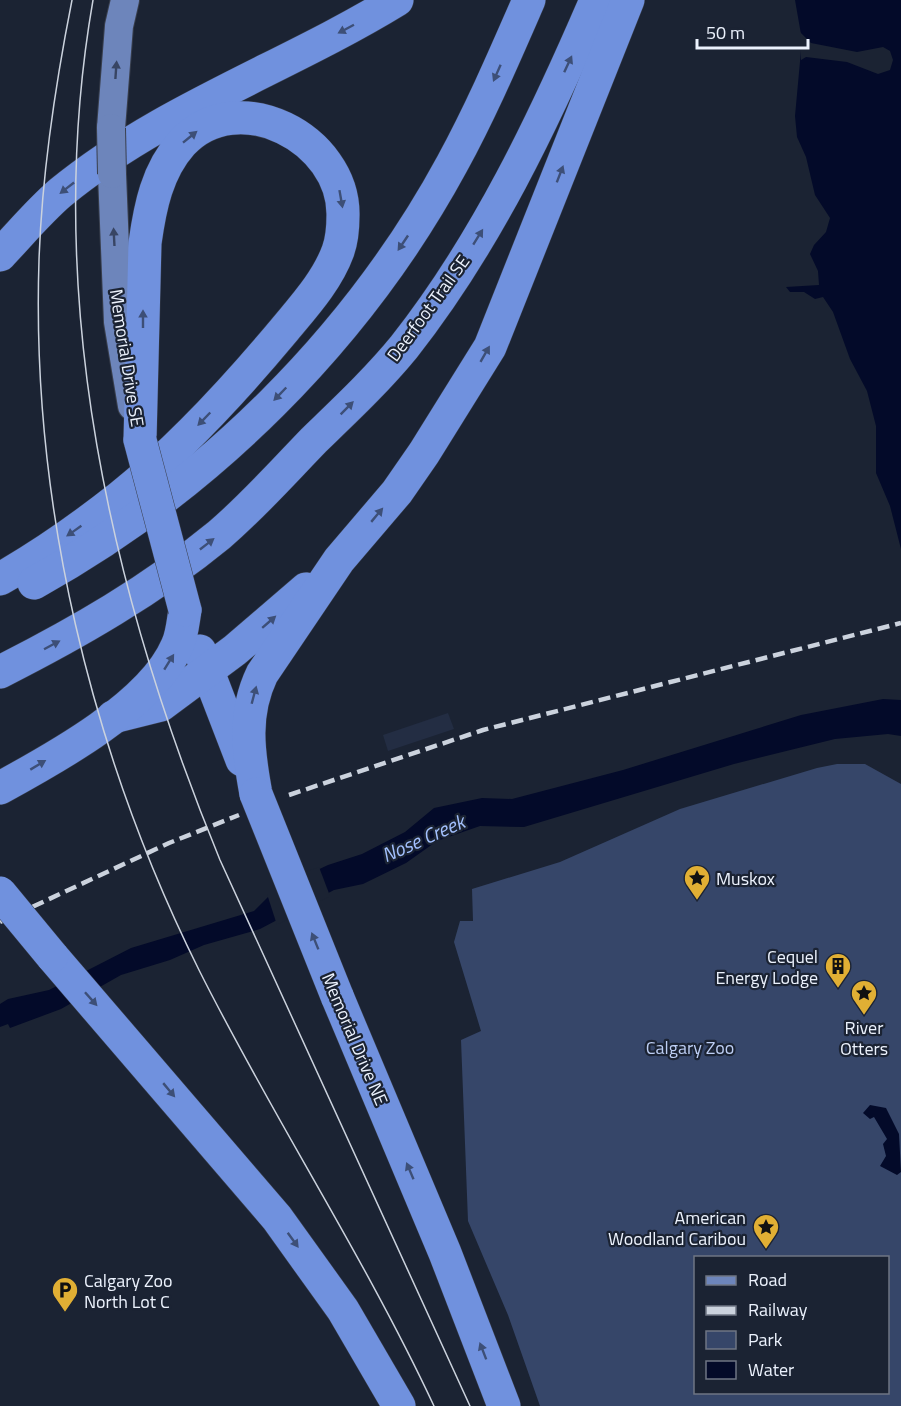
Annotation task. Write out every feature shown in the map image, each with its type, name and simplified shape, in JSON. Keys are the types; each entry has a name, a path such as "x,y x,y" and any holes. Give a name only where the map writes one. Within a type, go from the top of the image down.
{"highway":[{"path":"0,255 39,212 60,193 124,147 178,114 397,0"},
{"path":"0,602 90,550 180,484 235,439 282,392 351,315 396,253 452,165 497,74 529,0"},
{"name":"Deerfoot Trail SE","path":"0,672 126,602 220,533 403,348 450,282 507,188 556,91 596,0"},
{"path":"256,794 249,756 247,727 254,692 262,674 339,560 410,472 489,347 628,0"},
{"path":"0,579 51,547 121,496 184,440 245,377 322,281 338,250 343,214 342,198 337,181 322,157 312,145 284,126 268,121 233,119 200,129 183,142 161,173 149,214 145,243 140,440"},
{"name":"Memorial Drive SE","path":"140,440 185,610 207,671"},
{"path":"113,717 161,705 269,622 339,560"},
{"path":"1,786 113,717 154,682 168,665 179,644 185,610"},
{"name":"Memorial Drive NE","path":"207,671 337,996 445,1253 504,1406"},
{"path":"0,893 277,1218 344,1310 399,1406"},
{"path":"0,920 52,956"}],"main road":[{"name":"Memorial Drive SE","path":"124,0 119,26 111,128 112,174 118,322 128,391 140,440"}],"shaded area":[{"path":"448,713 454,729 388,751 383,735"}],"green space":[{"name":"Calgary Zoo","path":"837,764 865,764 901,784 901,1406 540,1406 508,1315 468,1221 461,1040 481,1031 454,942 460,921 473,921 472,889 560,862 680,809"}],"water":[{"path":"795,0 901,0 901,549 890,506 876,473 876,426 867,391 850,359 833,312 823,297 815,299 804,292 790,292 786,287 819,285 818,271 810,254 814,245 826,232 830,218 815,195 806,157 797,137 795,116 802,40"},
{"name":"Nose Creek","path":"883,699 901,700 901,736 888,734 835,739 734,764 524,827 480,826 437,841 406,863 363,884 334,890 260,929 204,945 170,960 121,975 61,1009 10,1028 8,1024 0,1027 0,1004 8,999 49,990 131,948 254,911 275,890 328,865 362,854 405,832 434,808 482,798 512,799 623,770 801,715"},
{"path":"870,1105 886,1108 899,1134 901,1172 897,1175 880,1166 886,1156 883,1144 887,1139 874,1117 870,1119 863,1113"}],"pier":[{"path":"800,32 811,43 857,52 883,47 890,51 893,60 890,70 878,74 847,62 806,57 801,60"},
{"path":"319,867 330,896 277,925 267,894 285,879"}],"tram line":[{"path":"72,0 46,162 39,260 39,351 45,443 58,534 76,625 99,714 127,802 161,887 199,970 227,1025 378,1295 434,1406"},
{"path":"93,0 79,110 76,220 82,329 96,438 118,546 146,653 181,758 220,860 470,1406"}],"railway":[{"path":"289,795 483,730 901,623"},
{"path":"0,922 169,843 239,815"}],"place":[{"name":"Muskox","path":"697,901"},
{"name":"Cequel Energy Lodge","path":"838,989"},
{"name":"River Otters","path":"864,1016"},
{"name":"American Woodland Caribou","path":"766,1250"},
{"name":"Calgary Zoo North Lot C","path":"65,1313"}]}
